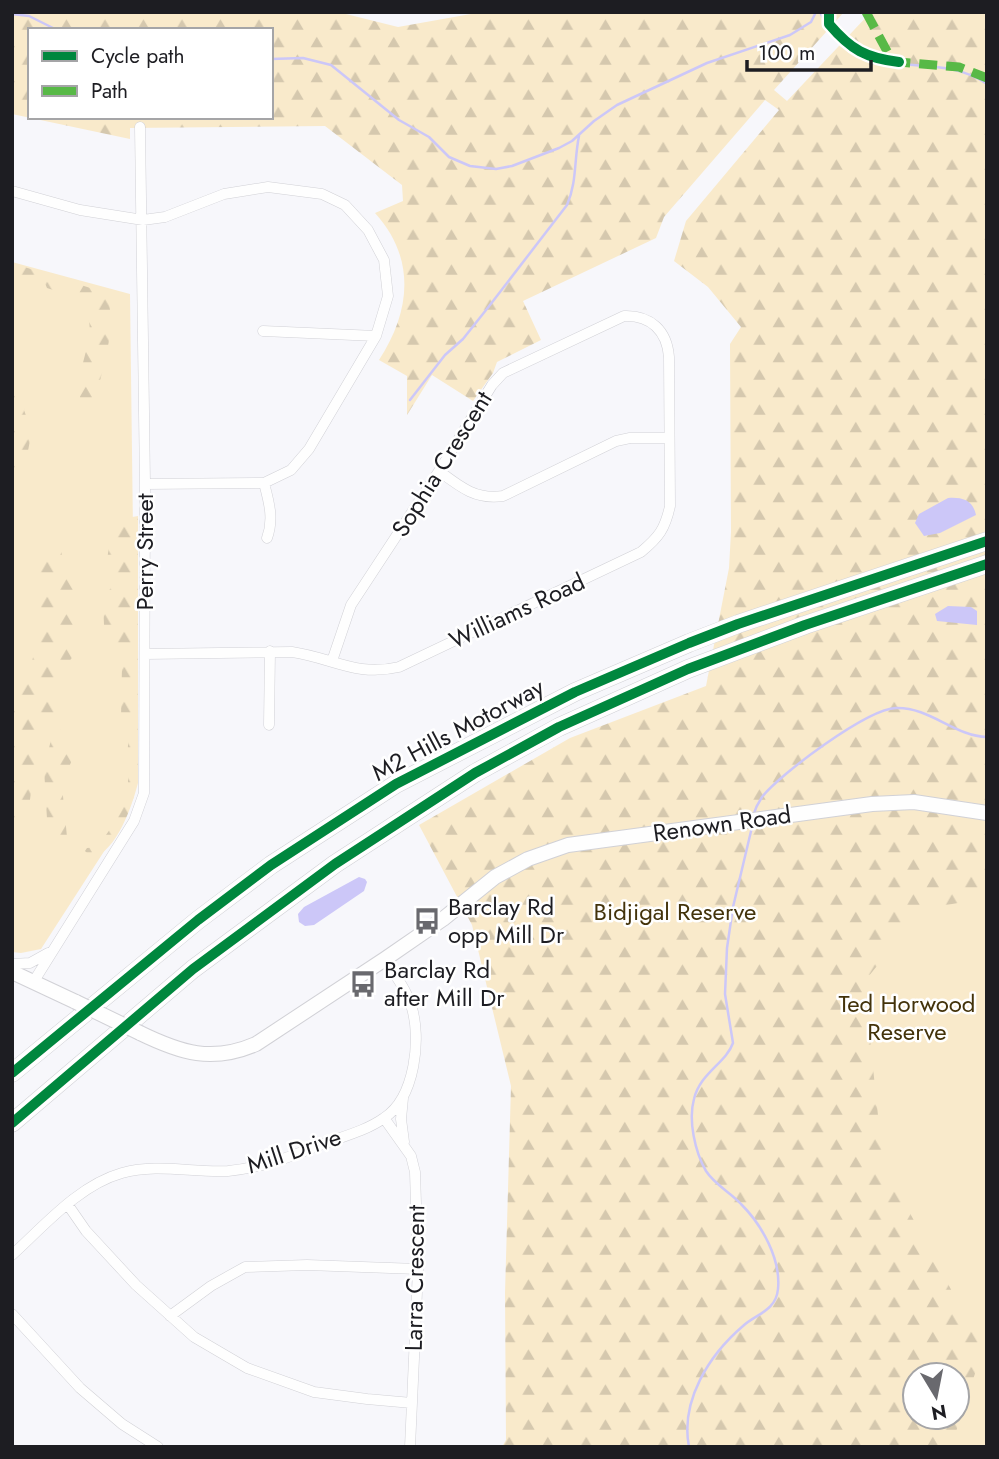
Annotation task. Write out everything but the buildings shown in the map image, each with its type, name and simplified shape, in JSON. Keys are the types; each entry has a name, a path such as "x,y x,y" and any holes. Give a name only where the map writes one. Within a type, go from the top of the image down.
{"highway":[{"name":"M2 Hills Motorway","path":"12,1073 198,920 271,865 396,784 575,692 689,643 828,593 987,541"},
{"name":"M2 Hills Motorway","path":"12,1123 193,970 335,864 475,773 569,723 688,669 753,643 987,564"}],"main road":[{"name":"Renown Road","path":"12,972 171,1048 195,1054 218,1054 244,1049 267,1039 386,959 495,877 528,859 568,845 843,806 914,802 987,813"}],"street":[{"name":"Perry Street","path":"34,981 134,821 142,803 145,778 145,484 140,127"},
{"path":"12,191 80,209 143,220 165,217 224,194 268,187 321,194 345,205 368,230 384,260 388,296 376,336 309,449 291,470 264,483 145,484"},
{"name":"Sophia Crescent","path":"332,661 351,605 439,471 482,399 503,373 624,316 649,320"},
{"name":"Williams Road","path":"145,654 270,652 313,655 363,671 381,671 399,667 641,552 657,539 666,524 670,506 668,344 663,331 649,320"},
{"path":"263,331 376,336"},
{"path":"439,471 465,490 489,498 503,496 616,441 630,438 669,439"},
{"path":"264,483 271,512 267,537"},
{"path":"270,652 270,726"},
{"path":"12,964 30,962 51,951"},
{"name":"Mill Drive","path":"12,1255 68,1205 101,1182 122,1173 149,1168 211,1171 258,1166 296,1155 384,1118 403,1098 413,1061 415,1017 408,996 386,959"},
{"path":"403,1098 401,1119 405,1147"},
{"name":"Larra Crescent","path":"384,1118 405,1147 415,1172 418,1269 410,1447"},
{"path":"68,1205 86,1231 136,1285 170,1316 194,1337 247,1368 314,1392 412,1402"},
{"path":"170,1316 211,1286 245,1267 307,1265 418,1269"},
{"path":"12,1314 80,1388 122,1424 156,1446"}],"green space":[{"name":"Bidjigal Reserve","path":"12,12 338,12 398,27 482,12 844,12 774,90 787,101 871,12 987,12 987,898 923,909 864,982 883,1163 983,1349 971,1386 971,1361 901,1361 901,1431 956,1431 951,1447 502,1447 506,1440 505,1293 511,1086 472,925 419,825 570,738 706,686 729,568 730,344 741,327 708,287 674,261 686,221 779,110 765,100 664,217 656,238 523,301 541,340 497,362 493,373 473,401 432,375 407,415 407,376 379,360 398,323 403,304 403,266 388,230 375,213 403,201 402,185 325,126 130,128 130,139 36,119 273,119 273,28 28,28 28,117 12,114"},
{"path":"12,262 130,294 136,767 134,797 123,822 41,949 21,953 12,952"},
{"path":"12,263 106,293 110,306 110,334 94,405 83,407 79,390 89,340 90,325 85,311 72,298 47,288 44,281 12,273"},
{"path":"12,384 26,386 31,392 24,410 30,442 12,487"},
{"path":"138,516 138,783 116,837 101,854 92,858 85,851 87,848 98,847 126,800 130,729 121,718 122,665 114,662 104,625 103,598 111,588 106,567 112,526 121,519"},
{"path":"48,540 60,546 63,560 71,558 76,625 74,655 54,682 53,702 61,733 73,757 62,786 67,837 63,843 56,844 49,842 48,836 44,768 54,728 47,717 37,724 38,737 27,823 24,829 12,833 12,710 30,670 39,632 41,601 36,563 37,546"},
{"name":"Ted Horwood Reserve","path":"987,879 987,1447 915,1447 937,1431 971,1431 971,1361 934,1361 824,993 884,920"}],"shaded area":[{"path":"948,498 966,500 976,515 940,533 924,536 915,523 919,514"},
{"path":"948,606 971,607 977,611 977,625 937,621 935,614"},
{"path":"359,877 367,882 364,891 314,925 305,926 299,922 298,914 304,907"}],"waterway":[{"path":"273,59 303,58 331,65 399,120 429,137 449,157 470,166 496,169 512,166 559,148 572,141 617,105 707,63 790,35 811,22 816,12"},
{"path":"820,12 836,37 854,52 875,60 966,73 987,84"},
{"path":"12,14 29,16 53,28"},
{"path":"410,400 445,355 463,339 567,205 574,179 579,136"},
{"path":"753,816 762,797 786,774 825,744 883,711 908,709 931,716 964,732 987,737"},
{"path":"689,1447 689,1413 700,1380 731,1338 774,1302 778,1289 773,1254 763,1232 749,1212 706,1171 692,1126 692,1107 697,1090 725,1057 733,1043 725,994 727,948 733,907 752,827"}],"marked path":[{"path":"866,12 888,53 899,62 959,67 987,78"}],"cycle path":[{"path":"829,12 829,24 852,46 868,55 899,62"},
{"path":"12,1073 198,920 271,865 396,784 575,692 689,643 738,624 987,541"},
{"path":"12,1123 193,969 335,864 475,773 559,727 688,669 805,625 987,564"}],"place":[{"name":"Barclay Rd opp Mill Dr","path":"427,921"},
{"name":"Barclay Rd after Mill Dr","path":"363,984"}]}
